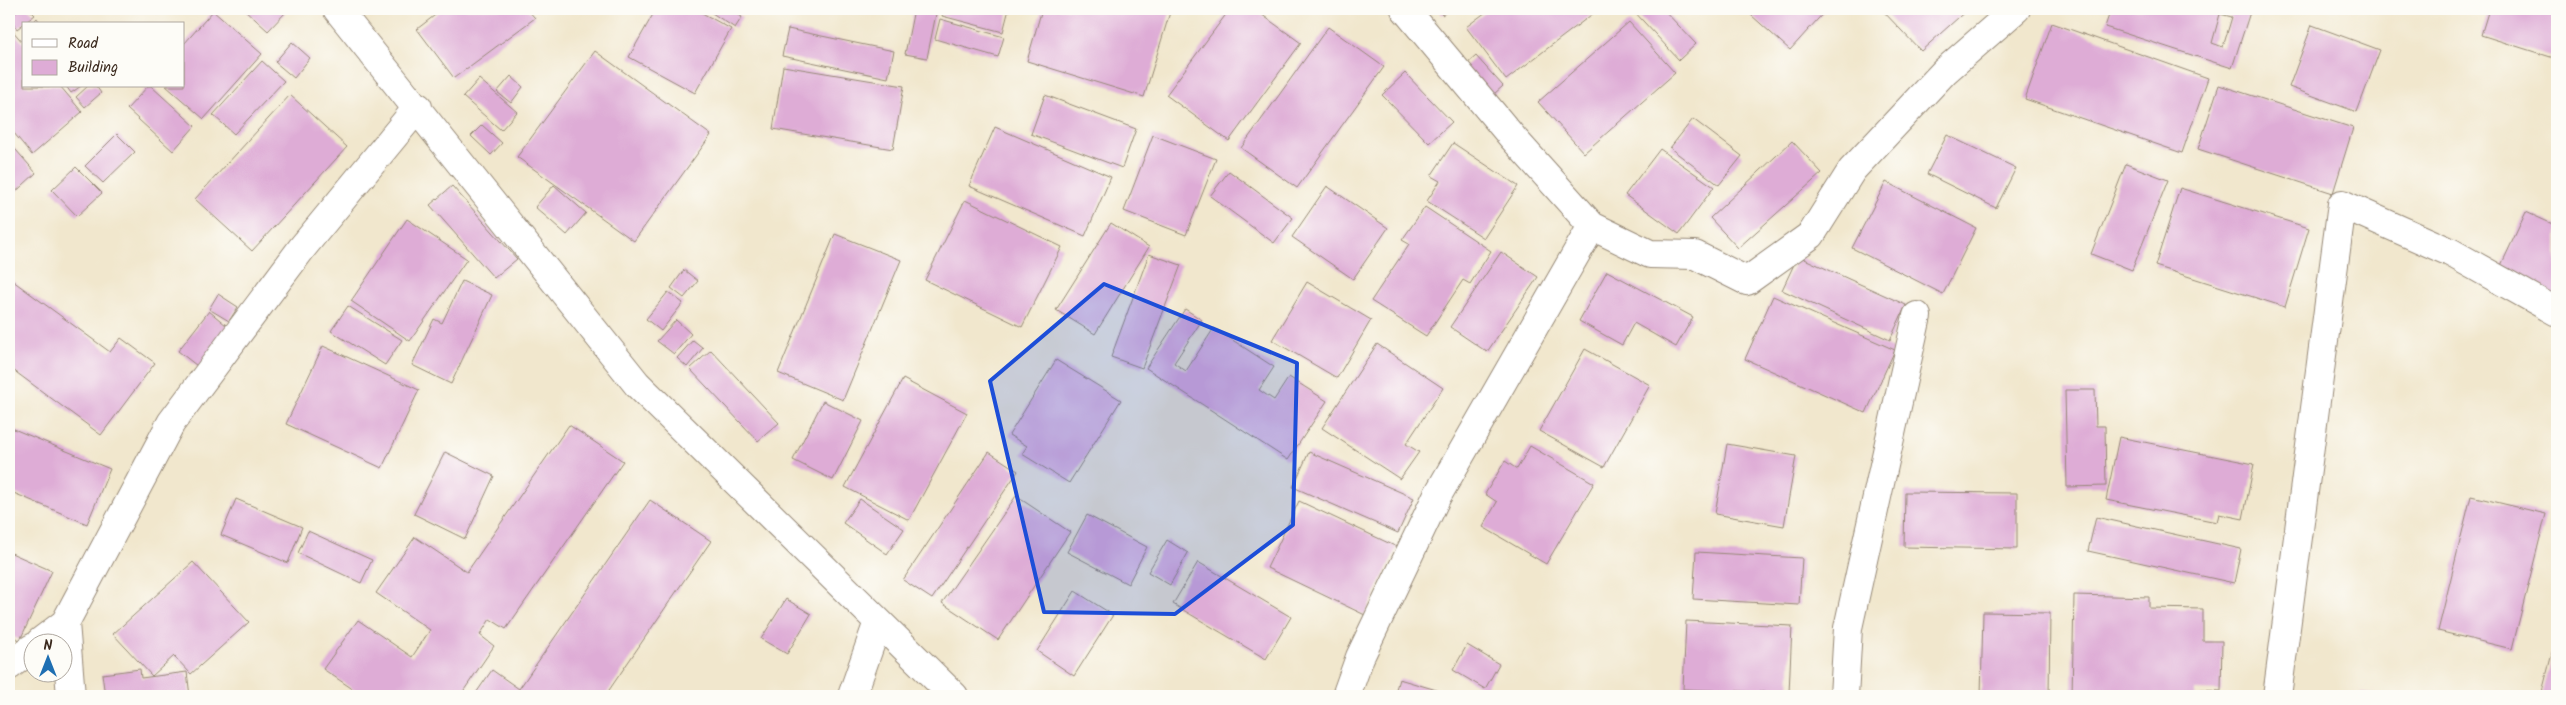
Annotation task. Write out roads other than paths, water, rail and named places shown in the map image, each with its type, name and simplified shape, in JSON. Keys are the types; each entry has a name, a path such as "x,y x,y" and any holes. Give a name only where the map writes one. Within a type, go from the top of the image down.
{"street":[{"path":"337,9 418,107 637,384 954,696"},
{"path":"1406,9 1513,138 1592,226 1650,254 1695,255 1747,281 1811,235 1852,170 1945,71 2016,9"},
{"path":"53,632 65,623 171,423 302,248 418,107"},
{"path":"2277,696 2342,204 2450,252 2557,312"},
{"path":"1346,696 1360,658 1437,496 1592,226"},
{"path":"1844,696 1848,628 1917,316"},
{"path":"852,696 878,622"},
{"path":"65,623 71,696"},
{"path":"9,666 22,656"}]}
